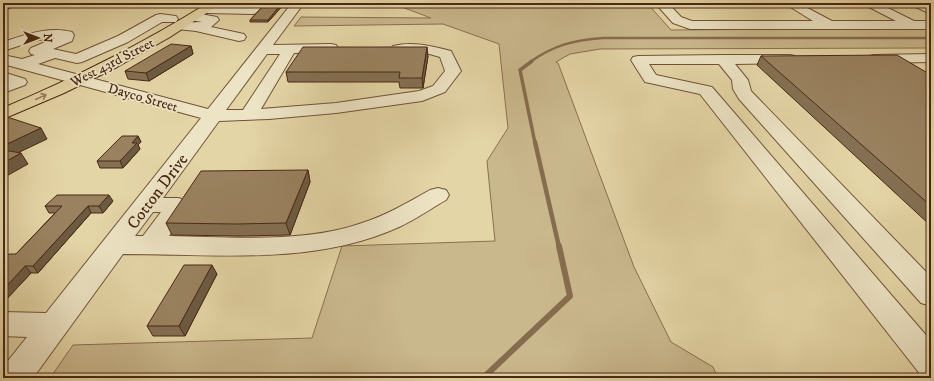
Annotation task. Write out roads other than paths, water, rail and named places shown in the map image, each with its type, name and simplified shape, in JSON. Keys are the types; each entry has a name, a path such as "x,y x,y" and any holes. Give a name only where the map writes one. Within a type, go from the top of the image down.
{"main road":[{"name":"West 43rd Street","path":"3,114 129,55 177,22 198,22 207,5"},
{"name":"West 43rd Street","path":"4,95 62,74 177,22 207,5"}],"street":[{"path":"3,6 14,3"},
{"path":"207,5 253,10 261,3"},
{"name":"Cotton Drive","path":"14,378 298,3"},
{"path":"661,3 677,20 690,25 931,25"},
{"path":"790,3 814,17 832,25"},
{"path":"915,3 931,10"},
{"path":"871,4 913,25"},
{"path":"903,6 931,20"},
{"path":"12,61 54,53 77,59 123,39 160,18 177,22"},
{"path":"198,22 201,29 239,37"},
{"path":"3,47 43,34 56,33 67,35 67,38 59,42 12,61"},
{"path":"263,50 348,48"},
{"path":"248,115 290,49"},
{"name":"Dayco Street","path":"12,61 213,116 248,115 336,108 422,96 439,90 454,71 446,54 426,50 380,49"},
{"path":"854,59 931,58"},
{"path":"722,59 740,80 741,89 745,95 931,295"},
{"path":"808,59 638,60 651,79 706,90 931,364"},
{"path":"248,70 276,70"},
{"path":"3,77 19,82 4,95"},
{"path":"116,245 286,245 319,242 352,234 390,222 438,195"},
{"path":"146,205 183,198 150,245"},
{"path":"3,324 54,325"}],"waterway":[{"path":"530,62 547,51 565,44 603,38 931,38"},
{"path":"532,61 520,70 535,143"},
{"path":"535,142 559,247"},
{"path":"483,378 570,296 559,246"}]}
